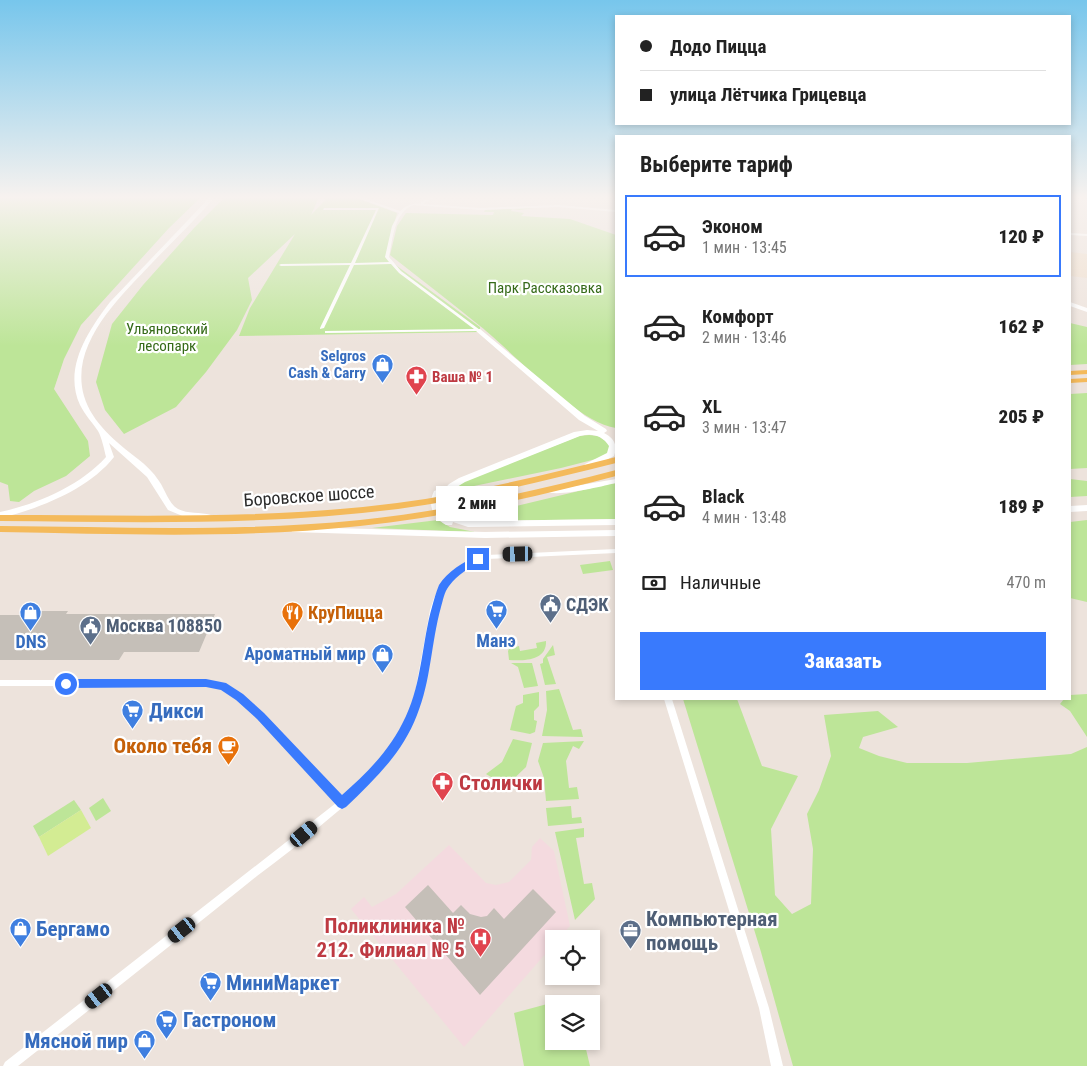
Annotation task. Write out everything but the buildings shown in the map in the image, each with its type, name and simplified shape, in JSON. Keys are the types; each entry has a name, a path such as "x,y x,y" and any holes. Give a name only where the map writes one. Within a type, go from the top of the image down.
{"main road":[{"path":"1071,373 1087,372"},
{"path":"1071,381 1087,380"},
{"name":"Боровское шоссе","path":"0,517 213,518 308,514 397,506 507,487 615,460"},
{"name":"Боровское шоссе","path":"0,529 274,529 426,514 550,492 615,473"}],"street":[{"path":"166,247 100,318 82,356 78,377 81,396 91,416 102,430 130,458 148,471 162,490 167,504 177,512 213,518"},
{"path":"322,328 359,247"},
{"path":"390,247 387,257 390,263 478,330 582,418 603,431 615,435"},
{"path":"282,265 390,263"},
{"path":"1071,304 1087,310"},
{"path":"328,332 478,330"},
{"path":"579,430 583,425 582,418"},
{"path":"0,517 30,506 94,475 110,457 102,430"},
{"path":"506,460 579,430 603,431"},
{"path":"582,469 610,455 613,449 610,441 599,434 580,433 453,479 438,492 434,502 438,514 450,524 469,529 615,523"},
{"path":"550,492 615,481"},
{"path":"1071,510 1087,508"},
{"path":"274,529 441,535 615,533"},
{"path":"9,1066 342,803 380,767 398,743 419,693 430,630 443,587 463,566 478,559 499,555 615,551"},
{"path":"0,683 199,683 223,686 261,716 342,803"},
{"path":"668,700 764,1008 777,1066"}],"shaded area":[{"path":"1071,252 1087,254 1087,278 1071,276"},
{"path":"540,838 554,851 570,926 566,930 545,930 545,954 464,1047 351,909 364,897 372,907 396,894 449,845 486,883 496,885 509,882 531,860 532,847"}],"green space":[{"name":"Ульяновский лесопарк","path":"0,247 152,247 81,325 64,359 54,389 88,441 90,456 66,476 34,491 19,502 10,501 8,485 0,482"},
{"path":"177,247 281,247 248,278 252,300 237,330 206,372 176,407 124,434 105,410 96,382 112,324"},
{"path":"287,247 389,247 386,258 480,327 480,332 239,336 250,308"},
{"name":"Парк Рассказовка","path":"392,247 615,247 615,428 600,423 564,400 480,326 390,255"},
{"path":"1071,323 1087,327 1087,364 1071,365"},
{"path":"1087,393 1087,468 1071,469 1071,394"},
{"path":"579,436 598,436 610,444 610,452 600,458 561,468 450,491 465,481"},
{"path":"1071,479 1087,481 1087,496 1071,497"},
{"path":"615,483 615,519 473,521 457,517 508,508"},
{"path":"438,520 450,527 475,532 372,528"},
{"path":"1087,520 1087,602 1071,598 1071,522"},
{"path":"610,561 613,570 583,574 580,565"},
{"path":"546,641 543,653 538,656 527,660 509,660 509,649 519,646 520,651 537,648 536,643"},
{"path":"553,645 555,655 547,657 556,684 545,685 540,664 543,663 543,659"},
{"path":"511,663 532,663 538,686 524,688 518,667"},
{"path":"559,689 573,730 581,729 583,737 542,736 547,710 546,691"},
{"path":"539,692 539,706 534,711 534,720 537,721 535,732 530,734 510,730 516,706 523,703 523,695"},
{"path":"1087,694 1087,737 1070,711 1060,704 1063,700 1071,700 1071,695"},
{"path":"683,700 737,700 762,766 798,776 771,829 775,895 792,914 811,904 813,849 807,814 819,790 831,756 824,715 878,711 898,727 863,737 859,748 879,756 907,763 967,763 1071,754 1087,747 1087,1066 793,1066 761,952"},
{"path":"513,739 532,743 526,767 503,789 497,785 496,780 486,774 502,762"},
{"path":"584,741 579,749 573,746 566,761 569,788 577,787 579,799 546,801 544,778 538,761 543,743"},
{"path":"103,798 111,811 96,821 89,808"},
{"path":"74,800 81,810 39,837 33,826"},
{"path":"571,806 572,818 581,817 582,823 548,826 546,808"},
{"path":"81,810 91,828 48,856 39,837"},
{"path":"584,828 584,837 576,838 584,884 592,883 595,899 575,920 555,832"},
{"path":"545,1005 545,1050 586,1050 590,1066 524,1066 514,1013"}],"place":[{"name":"Selgros Cash & Carry","path":"382,384"},
{"name":"Ваша № 1","path":"416,396"},
{"name":"СДЭК","path":"550,624"},
{"name":"Манэ","path":"496,630"},
{"name":"DNS","path":"31,631"},
{"name":"КруПицца","path":"292,632"},
{"name":"Москва 108850","path":"90,645"},
{"name":"Ароматный мир","path":"382,673"},
{"name":"Дикси","path":"133,730"},
{"name":"Около тебя","path":"228,765"},
{"name":"Столички","path":"443,802"},
{"name":"Бергамо","path":"20,948"},
{"name":"Компьютерная помощь","path":"630,950"},
{"name":"Поликлиника № 212. Филиал № 5","path":"481,957"},
{"name":"МиниМаркет","path":"210,1002"},
{"name":"Гастроном","path":"167,1039"},
{"name":"Мясной пир","path":"144,1060"}],"route":[{"path":"66,684 206,683 223,686 232,691 261,716 342,803 380,767 398,743 412,715 419,693 430,630 443,587 463,566 478,559"}]}
